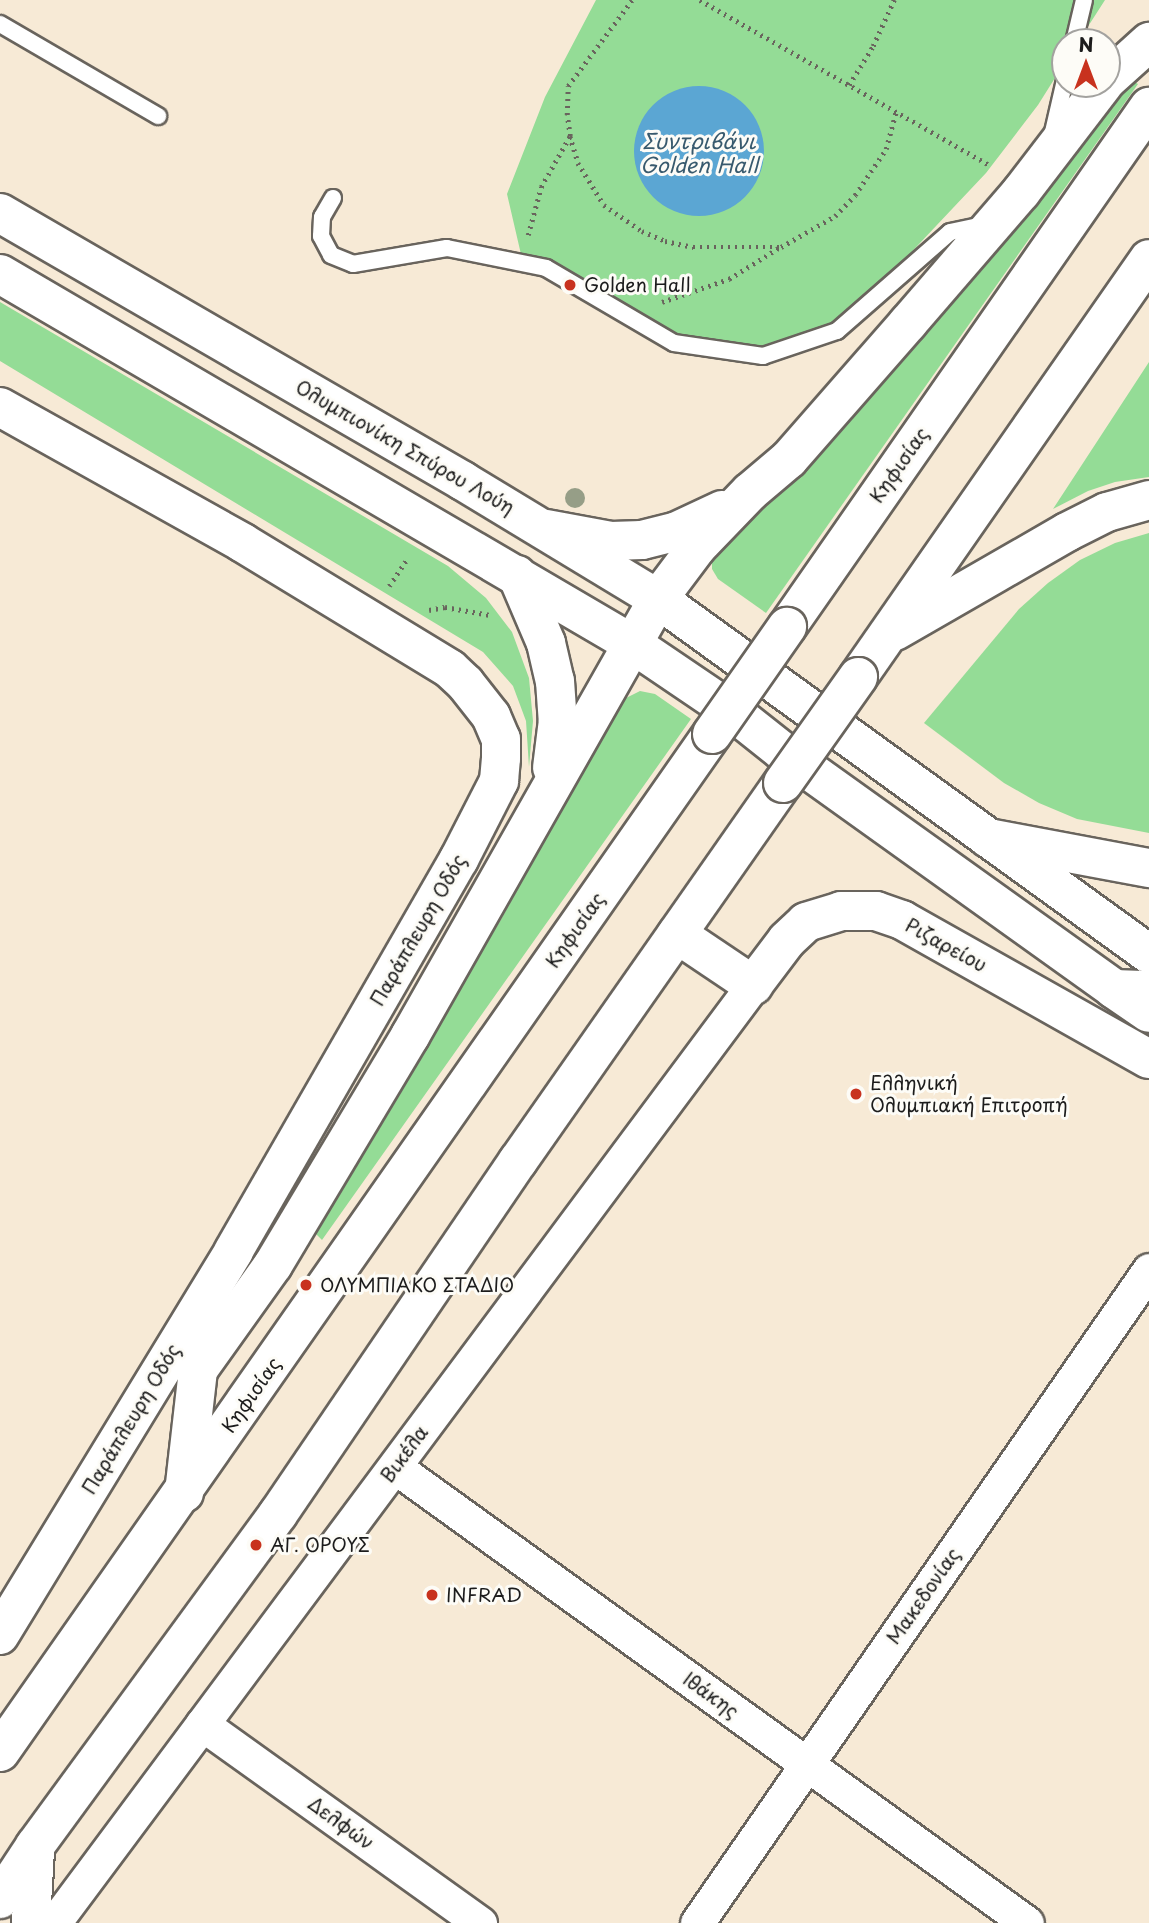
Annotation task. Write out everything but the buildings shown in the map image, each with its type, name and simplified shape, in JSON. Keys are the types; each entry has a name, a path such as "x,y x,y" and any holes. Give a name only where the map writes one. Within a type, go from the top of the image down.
{"main road":[{"path":"1121,67 1149,41"},
{"path":"184,1493 198,1370 273,1265 410,1036 658,599 697,547 750,492 789,459 993,224 1093,98"},
{"name":"Κηφισίας","path":"0,1752 184,1493 1149,107"},
{"name":"Ολυμπιονίκη Σπύρου Λούη","path":"0,213 545,529 658,599 988,838"},
{"path":"0,1899 35,1846 278,1514 677,934 783,767 858,677 1149,259"},
{"path":"0,274 431,524 524,591 631,643 733,712 783,767 1131,990 1149,1013"},
{"name":"Παράπλευρη Οδός","path":"0,407 243,543 450,669 481,701 501,739 499,781 482,820 234,1251 0,1635"},
{"path":"545,529 611,541 642,540 702,522 750,492"},
{"path":"884,637 1067,532 1107,512 1149,500"},
{"path":"524,591 546,643 556,694 558,720 554,759 544,797"},
{"path":"988,838 1149,868"},
{"path":"988,838 1149,954"},
{"name":"Ριζαρείου","path":"753,985 786,940 806,922 841,911 876,911 902,920 1149,1059"},
{"path":"677,934 753,985"},
{"path":"31,1923 35,1846"}],"street":[{"name":"Βικέλα","path":"54,1923 753,985"},
{"name":"Μακεδονίας","path":"697,1923 1149,1270"},
{"name":"Ιθάκης","path":"395,1467 1027,1923"},
{"name":"Δελφών","path":"202,1724 480,1923"}],"lane":[{"path":"1077,28 1084,0"},
{"path":"0,24 158,116"},
{"path":"1036,172 1059,98"},
{"path":"332,198 322,217 321,236 331,255 353,264 447,248 523,263 545,268 674,343 763,356 837,331 950,232 993,224"}],"path":[{"path":"632,0 568,86 566,115 578,163 604,205 642,231 665,241 693,247 781,247"},
{"path":"700,0 896,111 1036,172"},
{"path":"849,85 873,46 894,0"},
{"path":"620,311 661,303 729,279 835,216 855,195 886,149 896,111"},
{"path":"523,263 531,216 541,187 570,136"},
{"path":"376,624 431,524"},
{"path":"376,624 418,611 445,607 500,616 524,591"}],"green space":[{"path":"596,0 1105,0 1087,28 1051,28 1051,84 1038,105 986,173 837,331 763,356 674,343 523,263 507,194 545,97"},
{"path":"1126,77 1138,84 766,613 718,579 712,569 712,560 718,549 1108,98 1121,98 1121,83"},
{"path":"0,302 448,566 486,598 512,632 529,678 533,721 529,767 526,721 513,686 483,652 0,361"},
{"path":"1149,362 1149,477 1115,482 1088,491 1053,509"},
{"path":"1149,533 1149,833 1077,819 1039,803 1004,783 924,723 1019,609 1048,583 1080,560 1115,543"},
{"path":"640,691 655,694 691,719 322,1240 314,1232 500,921 617,709 626,698"}],"water":[{"name":"Συντριβάνι Golden Hall","path":"699,86 724,91 745,105 759,126 764,151 759,176 745,197 724,211 699,216 674,211 653,197 639,176 634,151 639,126 653,105 674,91"}],"place":[{"name":"Golden Hall","path":"570,285"},
{"name":"Ελληνική Ολυμπιακή Επιτροπή","path":"856,1094"},
{"name":"ΟΛΥΜΠΙΑΚΟ ΣΤΑΔΙΟ","path":"306,1285"},
{"name":"ΑΓ. ΟΡΟΥΣ","path":"256,1545"},
{"name":"INFRAD","path":"432,1595"}]}
